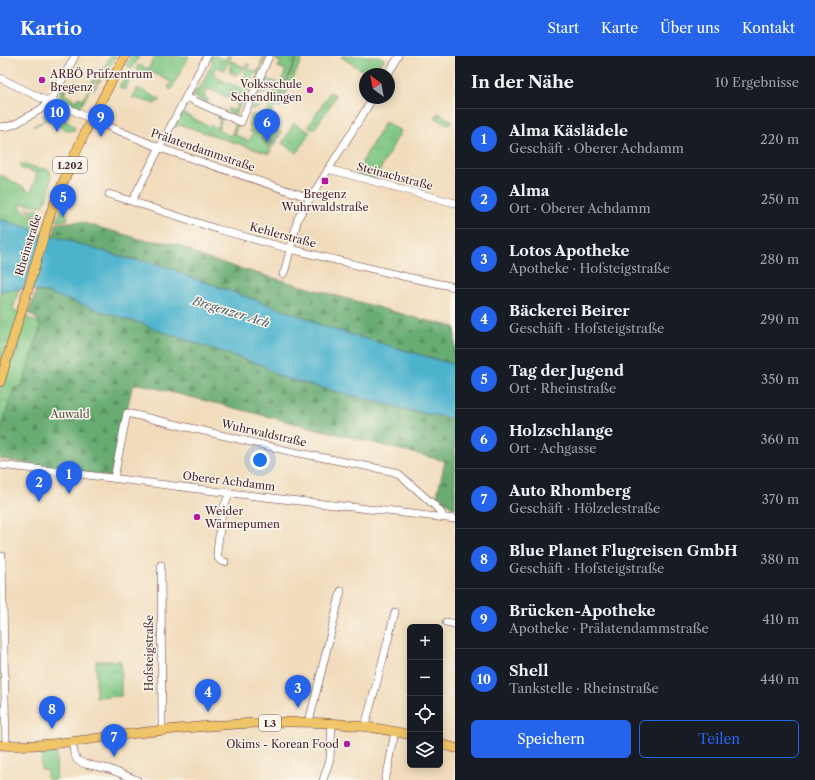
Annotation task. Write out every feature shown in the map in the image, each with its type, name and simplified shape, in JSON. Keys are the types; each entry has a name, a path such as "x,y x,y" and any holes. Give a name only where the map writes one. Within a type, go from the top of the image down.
{"main road":[{"name":"Rheinstraße","path":"0,382 49,218 71,163 91,119 125,56"},
{"name":"L3","path":"3,745 30,745 230,724 309,722 332,723 365,726 407,734"},
{"path":"443,745 455,748"}],"street":[{"path":"0,127 17,123 41,109 50,101 75,56"},
{"path":"132,201 207,56"},
{"path":"186,96 241,122 269,56"},
{"path":"392,68 399,56"},
{"path":"0,78 50,101"},
{"name":"Prälatendammstraße","path":"50,101 160,148 310,198"},
{"path":"283,274 298,218 369,104"},
{"name":"Steinachstraße","path":"328,169 455,203"},
{"name":"Kehlerstraße","path":"109,194 217,229 290,249 455,287"},
{"name":"Wuhrwaldstraße","path":"114,478 127,414 290,451 392,471 399,474 435,506 442,514 442,517"},
{"name":"Oberer Achdamm","path":"0,465 455,519"},
{"path":"225,562 218,558 217,552 222,511 230,493"},
{"path":"0,556 2,556 3,612 3,745"},
{"name":"Hofsteigstraße","path":"161,565 162,730"},
{"path":"309,722 341,591"},
{"path":"365,726 384,659 395,612"},
{"path":"446,622 455,624"},
{"path":"323,780 330,759 332,723"},
{"path":"385,780 395,731"},
{"path":"72,741 77,760 85,764 109,769 137,780"}],"green space":[{"path":"110,56 116,56 93,90 103,71 101,70 80,108 62,99 61,89 66,80 62,88 66,90 64,94 76,101 78,97 83,99 100,68 103,69"},
{"path":"131,56 139,56 132,69 126,65"},
{"path":"155,56 189,56 171,90 168,88 171,82 150,71 148,74 144,75 136,70 138,65 148,69"},
{"path":"211,56 216,56 225,60 227,56 232,56 224,70 217,67 214,76 247,90 235,116 227,112 228,108 235,111 238,102 208,89 204,97 208,99 207,103 191,95 193,93 196,94 196,89 199,90 213,61 209,59"},
{"path":"264,56 266,56 258,75 254,73 248,85 254,87 252,91 245,89 248,80 245,79 246,76 244,74 247,63 250,65 249,69 258,72"},
{"path":"278,56 297,56 261,138 271,150 269,154 181,125 175,127 183,113 209,126 210,125 217,128 220,120 216,118 218,116 222,119 218,130 231,136 236,123 239,126 237,126 234,134 249,141 253,133 249,131 251,127 248,125 248,123 250,124 251,122 249,121 252,114 256,116 254,121 262,125 270,105 272,105 276,96 275,93 268,90 265,95 256,93 257,91 262,93 266,82 264,81 265,78 280,84 286,70 278,67 281,62 276,60"},
{"path":"298,56 303,56 280,108 276,107"},
{"path":"379,56 384,59 379,68 359,68 341,57"},
{"path":"231,61 245,67 243,67 237,76 229,72 231,70 229,69"},
{"path":"127,73 130,75 133,74 125,90 119,87"},
{"path":"138,88 161,100 159,102 157,101 155,104 132,98"},
{"path":"330,92 336,95 333,95 335,98 314,130 308,127"},
{"path":"255,95 259,97 258,99 263,101 259,109 256,108 255,110 250,108"},
{"path":"48,111 71,123 75,130 69,131 46,120 33,126 45,120 43,115 45,116 45,113"},
{"path":"438,113 452,121 449,125 435,118"},
{"path":"385,122 401,131 375,179 355,174"},
{"path":"294,123 310,132 297,153 282,143"},
{"path":"267,124 280,132 275,141 269,147 261,138"},
{"path":"280,132 282,133 272,148 269,147"},
{"path":"21,163 40,169 50,170 50,188 44,205 19,205 24,211 40,219 37,231 0,219 0,175 31,192 37,173 20,168"},
{"path":"62,205 64,206 68,219 57,222"},
{"path":"26,208 39,210 42,213 41,217 32,213"},
{"path":"80,222 140,239 179,245 202,257 252,272 420,319 455,327 455,365 319,325 309,319 182,274 170,268 117,256 53,236 56,224"},
{"path":"19,289 13,309 40,324 40,329 22,386 0,431 0,291"},
{"name":"Auwald","path":"36,291 41,291 128,320 142,323 154,329 262,365 277,375 295,381 413,411 455,419 455,509 437,495 445,461 139,384 132,387 112,477 0,459 0,431 14,388 22,386 40,330 37,320 29,313"},
{"path":"96,661 121,661 121,696 96,697"},
{"path":"57,750 56,780 47,780 47,770 41,770 42,751"}],"water":[{"name":"Bregenzer Ach","path":"0,219 115,255 170,268 182,274 309,319 319,325 455,365 455,419 413,411 295,381 277,375 262,365 154,329 142,323 128,320 41,291 19,289 0,291"}],"place":[{"name":"ARBÖ Prüfzentrum Bregenz","path":"42,80"},
{"name":"Volksschule Schendlingen","path":"310,90"},
{"name":"Shell","path":"57,132"},
{"name":"Brücken-Apotheke","path":"101,137"},
{"name":"Holzschlange","path":"267,142"},
{"name":"Bregenz Wuhrwaldstraße","path":"325,181"},
{"name":"Tag der Jugend","path":"63,217"},
{"name":"Alma Käslädele","path":"69,494"},
{"name":"Alma","path":"39,502"},
{"name":"Weider Wärmepumen","path":"197,517"},
{"name":"Lotos Apotheke","path":"298,708"},
{"name":"Bäckerei Beirer","path":"208,712"},
{"name":"Blue Planet Flugreisen GmbH","path":"52,729"},
{"name":"Okims - Korean Food","path":"347,744"},
{"name":"Auto Rhomberg","path":"114,757"}]}
